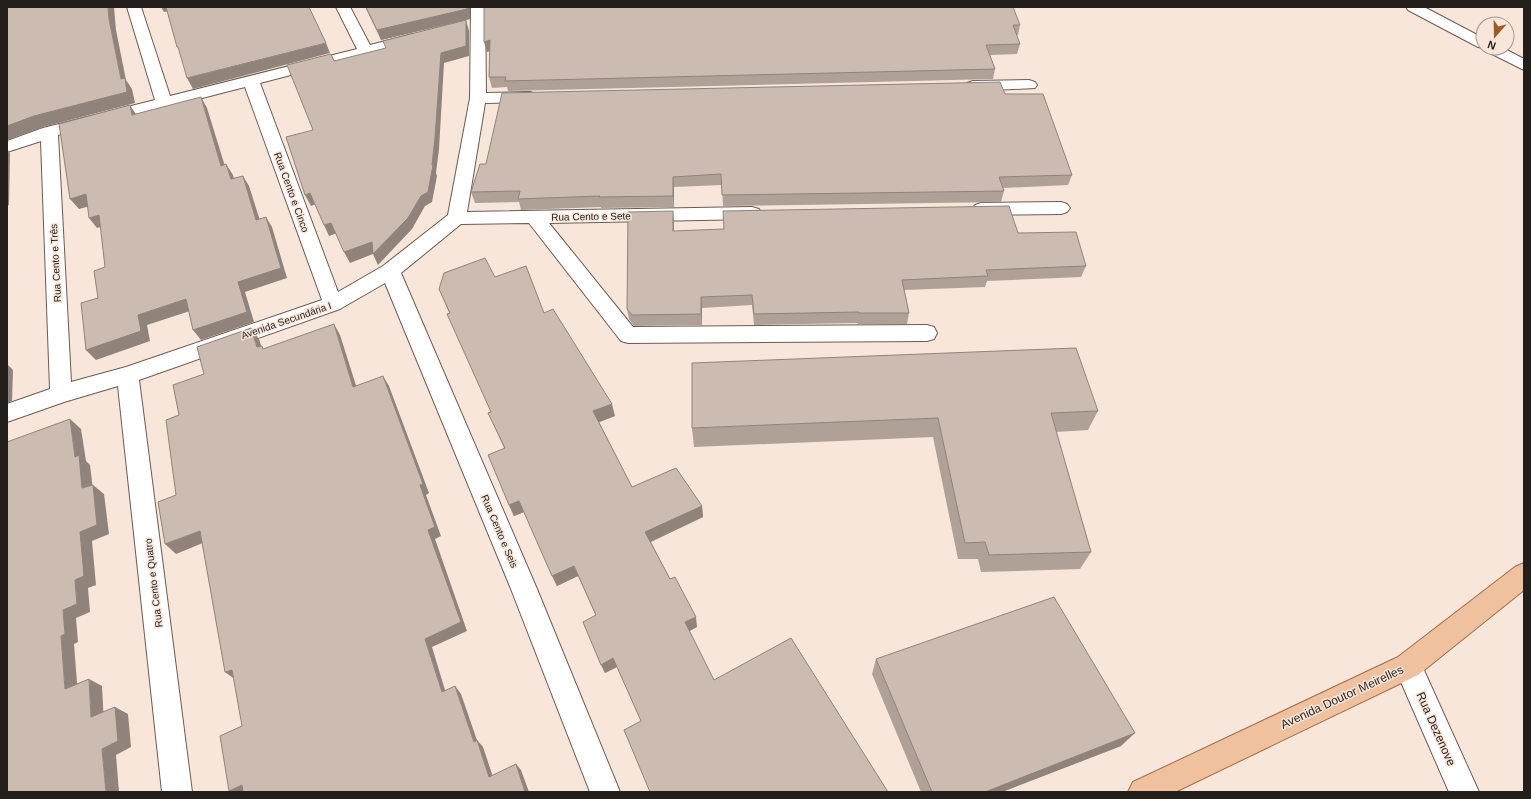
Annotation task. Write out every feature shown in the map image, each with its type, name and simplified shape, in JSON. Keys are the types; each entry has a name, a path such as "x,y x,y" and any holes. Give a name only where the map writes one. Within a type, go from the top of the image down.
{"main road":[{"name":"Avenida Doutor Meirelles","path":"1143,792 1408,666 1524,574"}],"street":[{"path":"134,7 164,101"},
{"path":"343,7 365,50"},
{"path":"1413,7 1475,40"},
{"path":"457,218 478,98 472,19"},
{"path":"7,147 49,132 164,101 251,81 365,50 425,36"},
{"path":"1507,56 1524,65"},
{"name":"Rua Cento e Cinco","path":"251,81 333,304"},
{"path":"957,86 1029,85"},
{"path":"478,98 542,96"},
{"name":"Rua Cento e Três","path":"49,132 61,394"},
{"path":"965,210 1061,208"},
{"name":"Rua Cento e Sete","path":"457,218 765,213"},
{"path":"534,217 628,335 927,333"},
{"name":"Avenida Secundária I","path":"7,413 61,394 128,375 333,304 390,272 457,218"},
{"name":"Rua Cento e Seis","path":"390,272 524,588 605,792"},
{"name":"Rua Cento e Quatro","path":"128,375 177,792"},
{"name":"Rua Dezenove","path":"1408,666 1464,792"}],"building":[{"path":"7,7 108,7 121,79 125,78 127,92 34,116 7,126"},
{"path":"166,7 309,7 326,43 187,78"},
{"path":"366,7 467,7 467,9 377,30"},
{"path":"484,7 1013,7 1020,25 1013,25 1020,44 986,45 995,69 505,81 506,77 489,77 490,40 484,42"},
{"path":"466,20 466,46 441,53 433,165 428,192 421,196 408,218 373,254 372,242 344,252 331,223 324,225 310,193 305,195 286,137 313,130 287,65 331,54 334,61 386,48 383,41"},
{"path":"1000,82 1005,94 1043,94 1072,175 999,177 1004,191 722,195 721,174 673,177 673,196 599,197 600,196 518,199 520,191 471,192 480,164 486,164 502,93"},
{"path":"201,97 221,166 226,164 231,179 243,176 256,220 266,217 281,268 238,282 247,312 193,330 186,299 138,315 141,331 86,350 81,303 98,298 94,271 105,267 99,215 89,218 86,194 70,199 59,124 130,105 132,115"},
{"path":"1009,206 1018,233 1076,232 1086,266 986,270 988,276 902,280 909,313 859,312 754,314 752,295 701,297 701,314 632,315 627,309 628,212 673,211 673,231 724,229 723,211"},
{"path":"485,258 495,277 526,266 544,313 553,309 612,404 593,411 632,487 676,468 702,506 645,532 670,579 675,577 696,617 685,622 714,680 791,638 888,792 650,792 624,730 641,721 613,658 601,665 583,622 596,615 574,566 552,576 519,501 509,505 488,455 505,448 488,413 491,412 447,314 450,313 439,289 444,273"},
{"path":"334,324 353,387 383,376 423,484 420,485 435,527 428,530 461,622 425,639 442,692 455,686 474,742 477,740 489,777 516,764 525,792 243,792 242,785 229,791 220,736 242,726 232,670 225,672 200,531 165,544 158,502 176,495 166,420 179,415 173,385 204,374 197,347 251,328 257,347 262,346 263,349"},
{"path":"1076,348 1098,411 1051,413 1091,552 989,555 985,542 965,543 938,418 692,428 692,363"},
{"path":"70,419 75,457 79,455 82,488 93,485 97,525 80,532 84,576 75,580 77,604 63,610 65,634 61,636 65,689 89,679 91,717 115,707 118,741 102,749 106,792 7,792 7,442"},
{"path":"1054,597 1135,733 985,792 932,792 876,659"}]}
